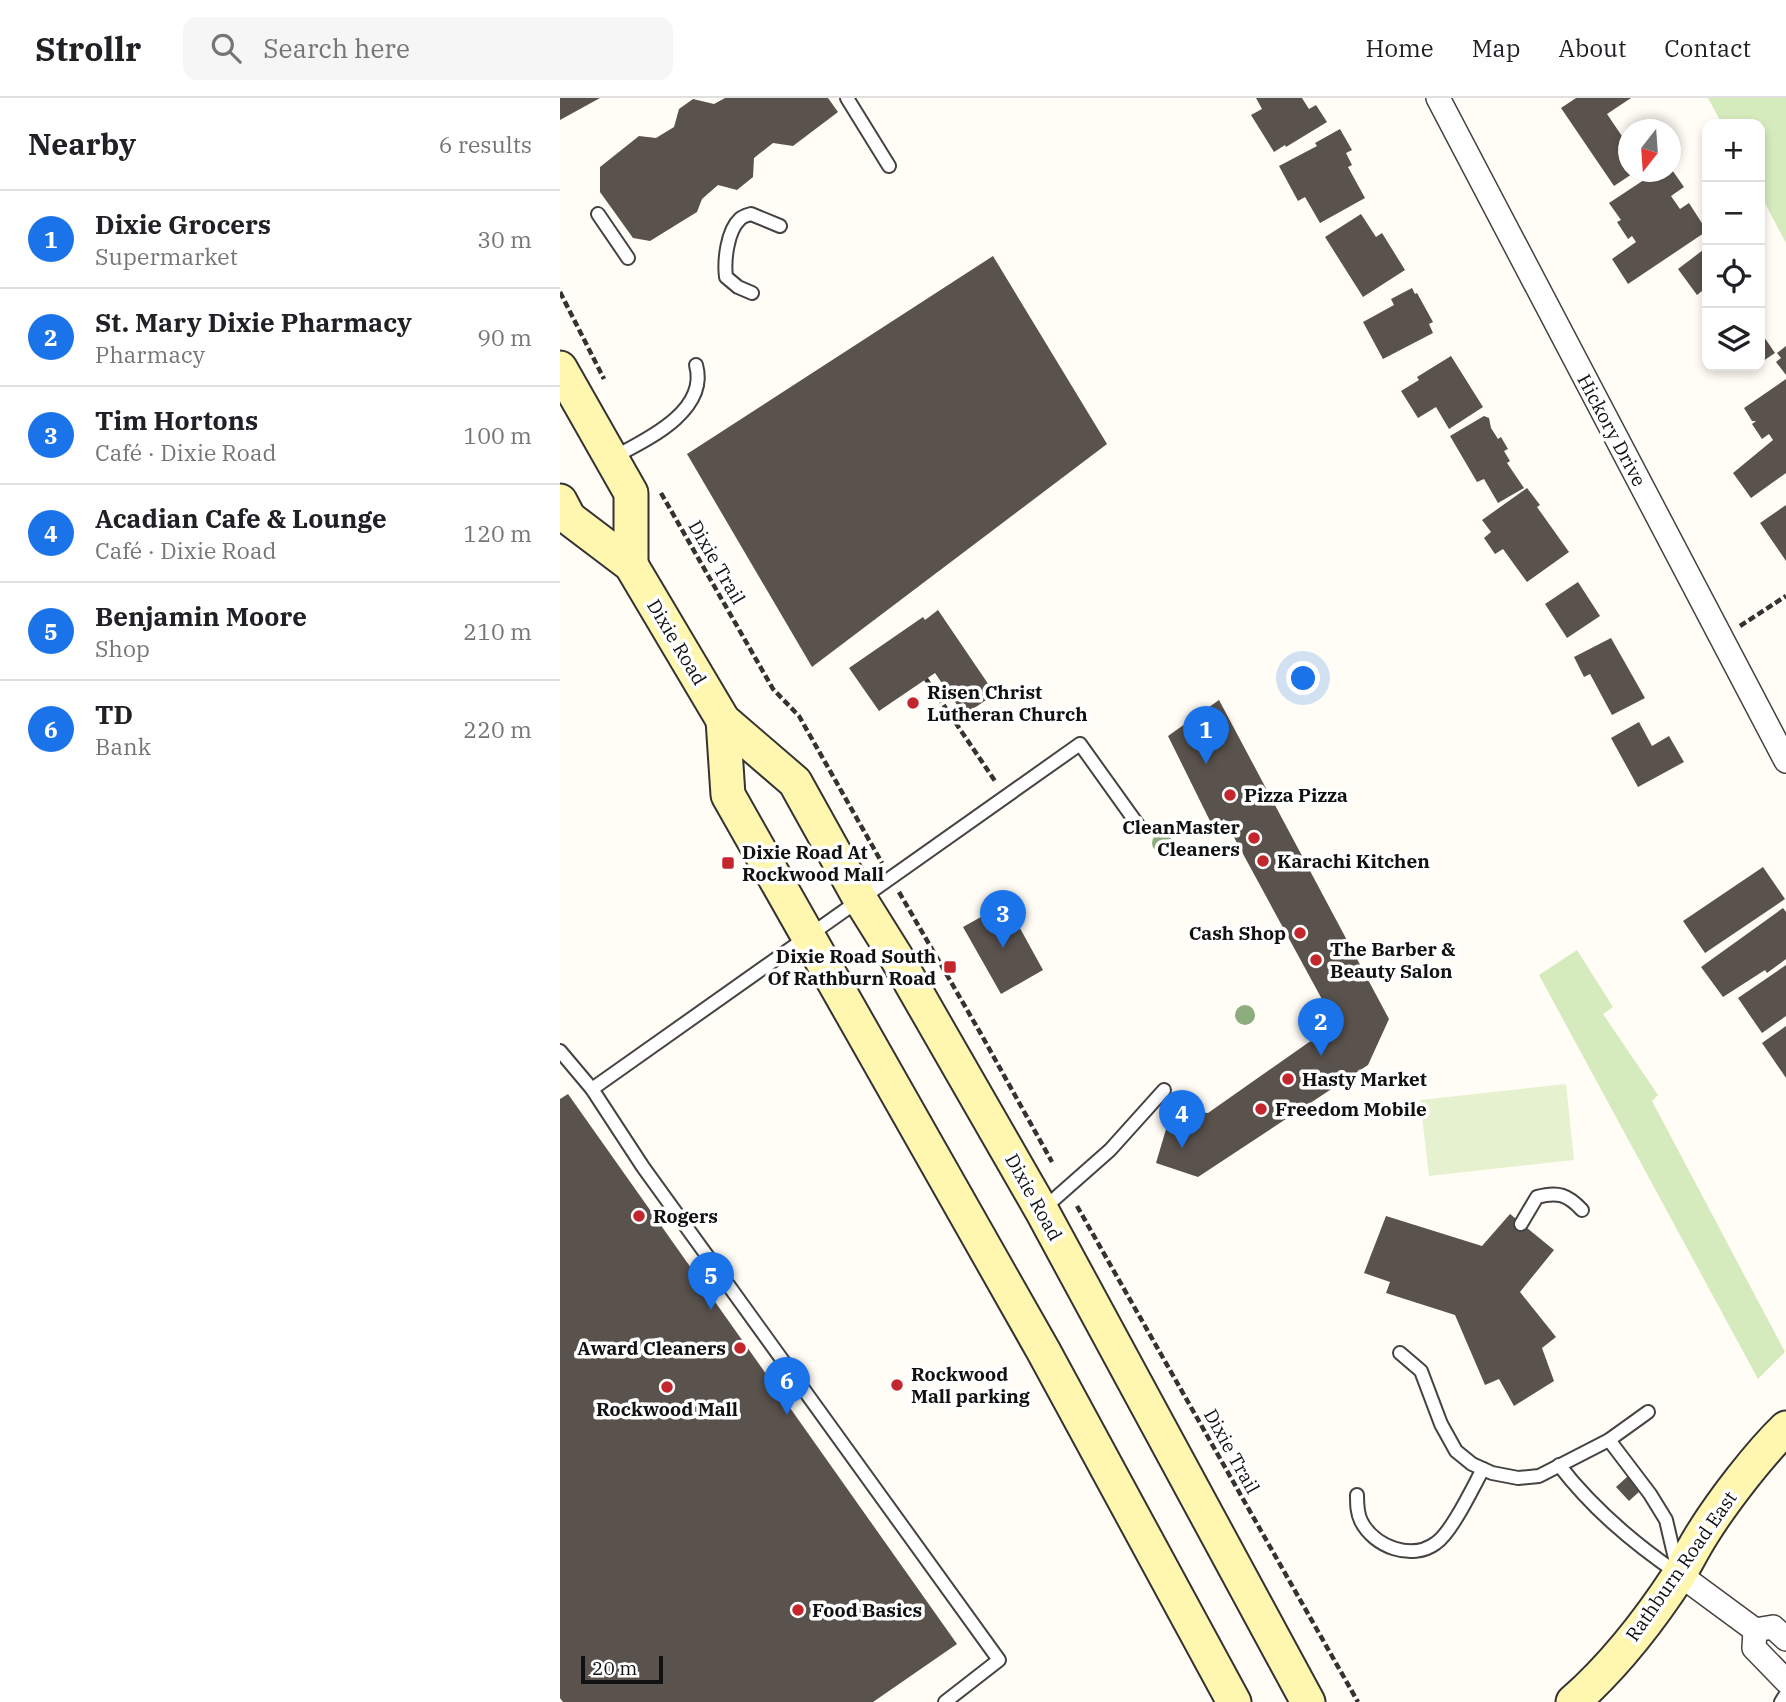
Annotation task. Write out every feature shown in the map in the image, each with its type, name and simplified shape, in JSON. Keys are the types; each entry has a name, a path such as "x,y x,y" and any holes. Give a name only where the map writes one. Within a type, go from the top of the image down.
{"main road":[{"path":"560,368 624,452 631,493 631,565"},
{"name":"Dixie Road","path":"560,501 569,518 631,565 723,720 795,782 860,899 1042,1210 1308,1702"},
{"name":"Dixie Road","path":"723,720 728,795 1037,1340 1234,1702"},
{"name":"Rathburn Road East","path":"1573,1702 1600,1678 1642,1626 1724,1504 1786,1428"}],"street":[{"name":"Hickory Drive","path":"1438,98 1786,761"},
{"path":"1679,1574 1755,1629 1773,1627 1786,1639"},
{"path":"1755,1629 1754,1648 1786,1681"}],"lane":[{"path":"847,98 889,166"},
{"path":"598,214 628,258"},
{"path":"752,293 738,287 726,277 724,263 733,232 740,219 751,214 780,226"},
{"path":"624,452 667,427 684,410 695,392 698,374 696,365"},
{"path":"592,1089 1080,744 1138,825"},
{"path":"560,1051 592,1089 643,1167 999,1660 945,1702"},
{"path":"1042,1210 1110,1150 1164,1090"},
{"path":"1521,1224 1538,1197 1554,1192 1570,1197 1582,1210"},
{"path":"1401,1353 1421,1371 1441,1424 1456,1451 1483,1469 1518,1478 1539,1476 1609,1440 1648,1412"},
{"path":"1609,1440 1666,1520 1679,1574"},
{"path":"1559,1465 1580,1492 1622,1532 1679,1574"},
{"path":"1357,1495 1361,1521 1371,1536 1384,1545 1403,1550 1422,1550 1438,1542 1483,1469"},
{"path":"1781,1702 1786,1694"}],"path":[{"path":"560,292 608,387"},
{"name":"Dixie Trail","path":"624,452 661,493 773,689 799,716 867,835"},
{"path":"1721,637 1786,596"},
{"path":"926,679 1005,796"},
{"path":"920,928 1048,1154"},
{"name":"Dixie Trail","path":"1081,1214 1358,1702"}],"green space":[{"path":"1708,98 1786,98 1786,243 1765,203 1765,119 1719,119"},
{"path":"1577,950 1613,1007 1603,1014 1658,1095 1652,1101 1785,1352 1758,1379 1539,975"},
{"path":"1566,1084 1574,1160 1429,1176 1420,1100"}],"building":[{"path":"560,98 600,98 560,120"},
{"path":"725,98 828,98 838,112 793,146 773,143 754,158 753,177 737,190 718,185 702,199 697,212 650,241 633,238 600,192 600,167 639,136 656,138 674,127 679,109 693,99 714,104"},
{"path":"1256,98 1302,98 1309,109 1316,105 1327,122 1274,152 1251,115 1262,109"},
{"path":"1576,98 1631,98 1607,114 1618,130 1620,182 1614,186 1561,108"},
{"path":"1340,129 1352,150 1346,153 1352,165 1348,167 1365,198 1320,223 1305,197 1298,201 1279,166 1317,146 1315,143"},
{"path":"1641,182 1680,182 1684,187 1671,196 1680,209 1689,203 1702,223 1702,234 1628,284 1612,259 1636,242 1632,236 1628,239 1617,222 1621,220 1609,203"},
{"path":"1361,214 1376,237 1382,233 1405,270 1363,297 1325,237"},
{"path":"1702,251 1702,291 1697,295 1678,269"},
{"path":"993,256 1107,444 812,667 687,454"},
{"path":"1412,288 1433,322 1429,324 1433,333 1383,359 1363,322 1394,305 1391,299"},
{"path":"1765,338 1775,353 1765,360"},
{"path":"1786,346 1786,375 1776,362 1781,358 1777,353"},
{"path":"1451,356 1483,407 1449,429 1436,407 1418,418 1401,391 1419,380 1417,377"},
{"path":"1786,379 1786,473 1751,498 1733,473 1773,440 1769,434 1762,439 1752,424 1756,421 1752,421 1744,408"},
{"path":"1484,416 1489,418 1491,428 1498,439 1501,437 1508,449 1504,451 1510,461 1507,463 1524,488 1498,503 1484,479 1477,482 1450,436"},
{"path":"1527,488 1569,552 1527,582 1503,549 1495,554 1484,538 1491,532 1482,520"},
{"path":"1786,505 1786,561 1760,523"},
{"path":"1578,582 1600,616 1567,638 1545,604"},
{"path":"938,610 995,694 964,715 935,673 879,711 849,668 923,617 925,620"},
{"path":"1611,638 1645,698 1612,715 1590,674 1584,677 1574,657"},
{"path":"1219,700 1389,1019 1368,1065 1198,1177 1156,1163 1172,1109 1208,1113 1312,1040 1324,1003 1224,819 1213,827 1168,736"},
{"path":"1639,722 1652,746 1669,736 1684,762 1638,787 1611,738"},
{"path":"1763,867 1785,899 1705,953 1683,921"},
{"path":"1006,903 1043,970 1001,994 963,927"},
{"path":"1783,908 1786,912 1786,959 1767,973 1765,970 1723,997 1701,967"},
{"path":"1786,965 1786,1016 1762,1033 1738,998"},
{"path":"1786,1026 1786,1078 1762,1043"},
{"name":"Rockwood Mall","path":"568,1094 957,1644 873,1702 563,1702 560,1698 560,1099"},
{"path":"1510,1214 1554,1250 1520,1292 1556,1337 1542,1348 1554,1381 1514,1406 1499,1379 1485,1385 1455,1315 1386,1293 1390,1282 1364,1273 1386,1216 1482,1246"},
{"path":"1628,1476 1641,1490 1629,1501 1616,1487"}],"place":[{"name":"Risen Christ Lutheran Church","path":"913,703"},
{"name":"Dixie Grocers","path":"1206,764"},
{"name":"Pizza Pizza","path":"1230,795"},
{"name":"CleanMaster Cleaners","path":"1254,838"},
{"name":"Karachi Kitchen","path":"1263,861"},
{"name":"Dixie Road At Rockwood Mall","path":"728,863"},
{"name":"Cash Shop","path":"1300,933"},
{"name":"Tim Hortons","path":"1003,948"},
{"name":"The Barber & Beauty Salon","path":"1316,960"},
{"name":"Dixie Road South Of Rathburn Road","path":"950,967"},
{"name":"St. Mary Dixie Pharmacy","path":"1321,1056"},
{"name":"Hasty Market","path":"1288,1079"},
{"name":"Freedom Mobile","path":"1261,1109"},
{"name":"Acadian Cafe & Lounge","path":"1182,1148"},
{"name":"Rogers","path":"639,1216"},
{"name":"Benjamin Moore","path":"711,1310"},
{"name":"Award Cleaners","path":"740,1348"},
{"name":"Rockwood Mall parking","path":"897,1385"},
{"name":"Rockwood Mall","path":"667,1387"},
{"name":"TD","path":"787,1415"},
{"name":"Food Basics","path":"798,1610"}]}
